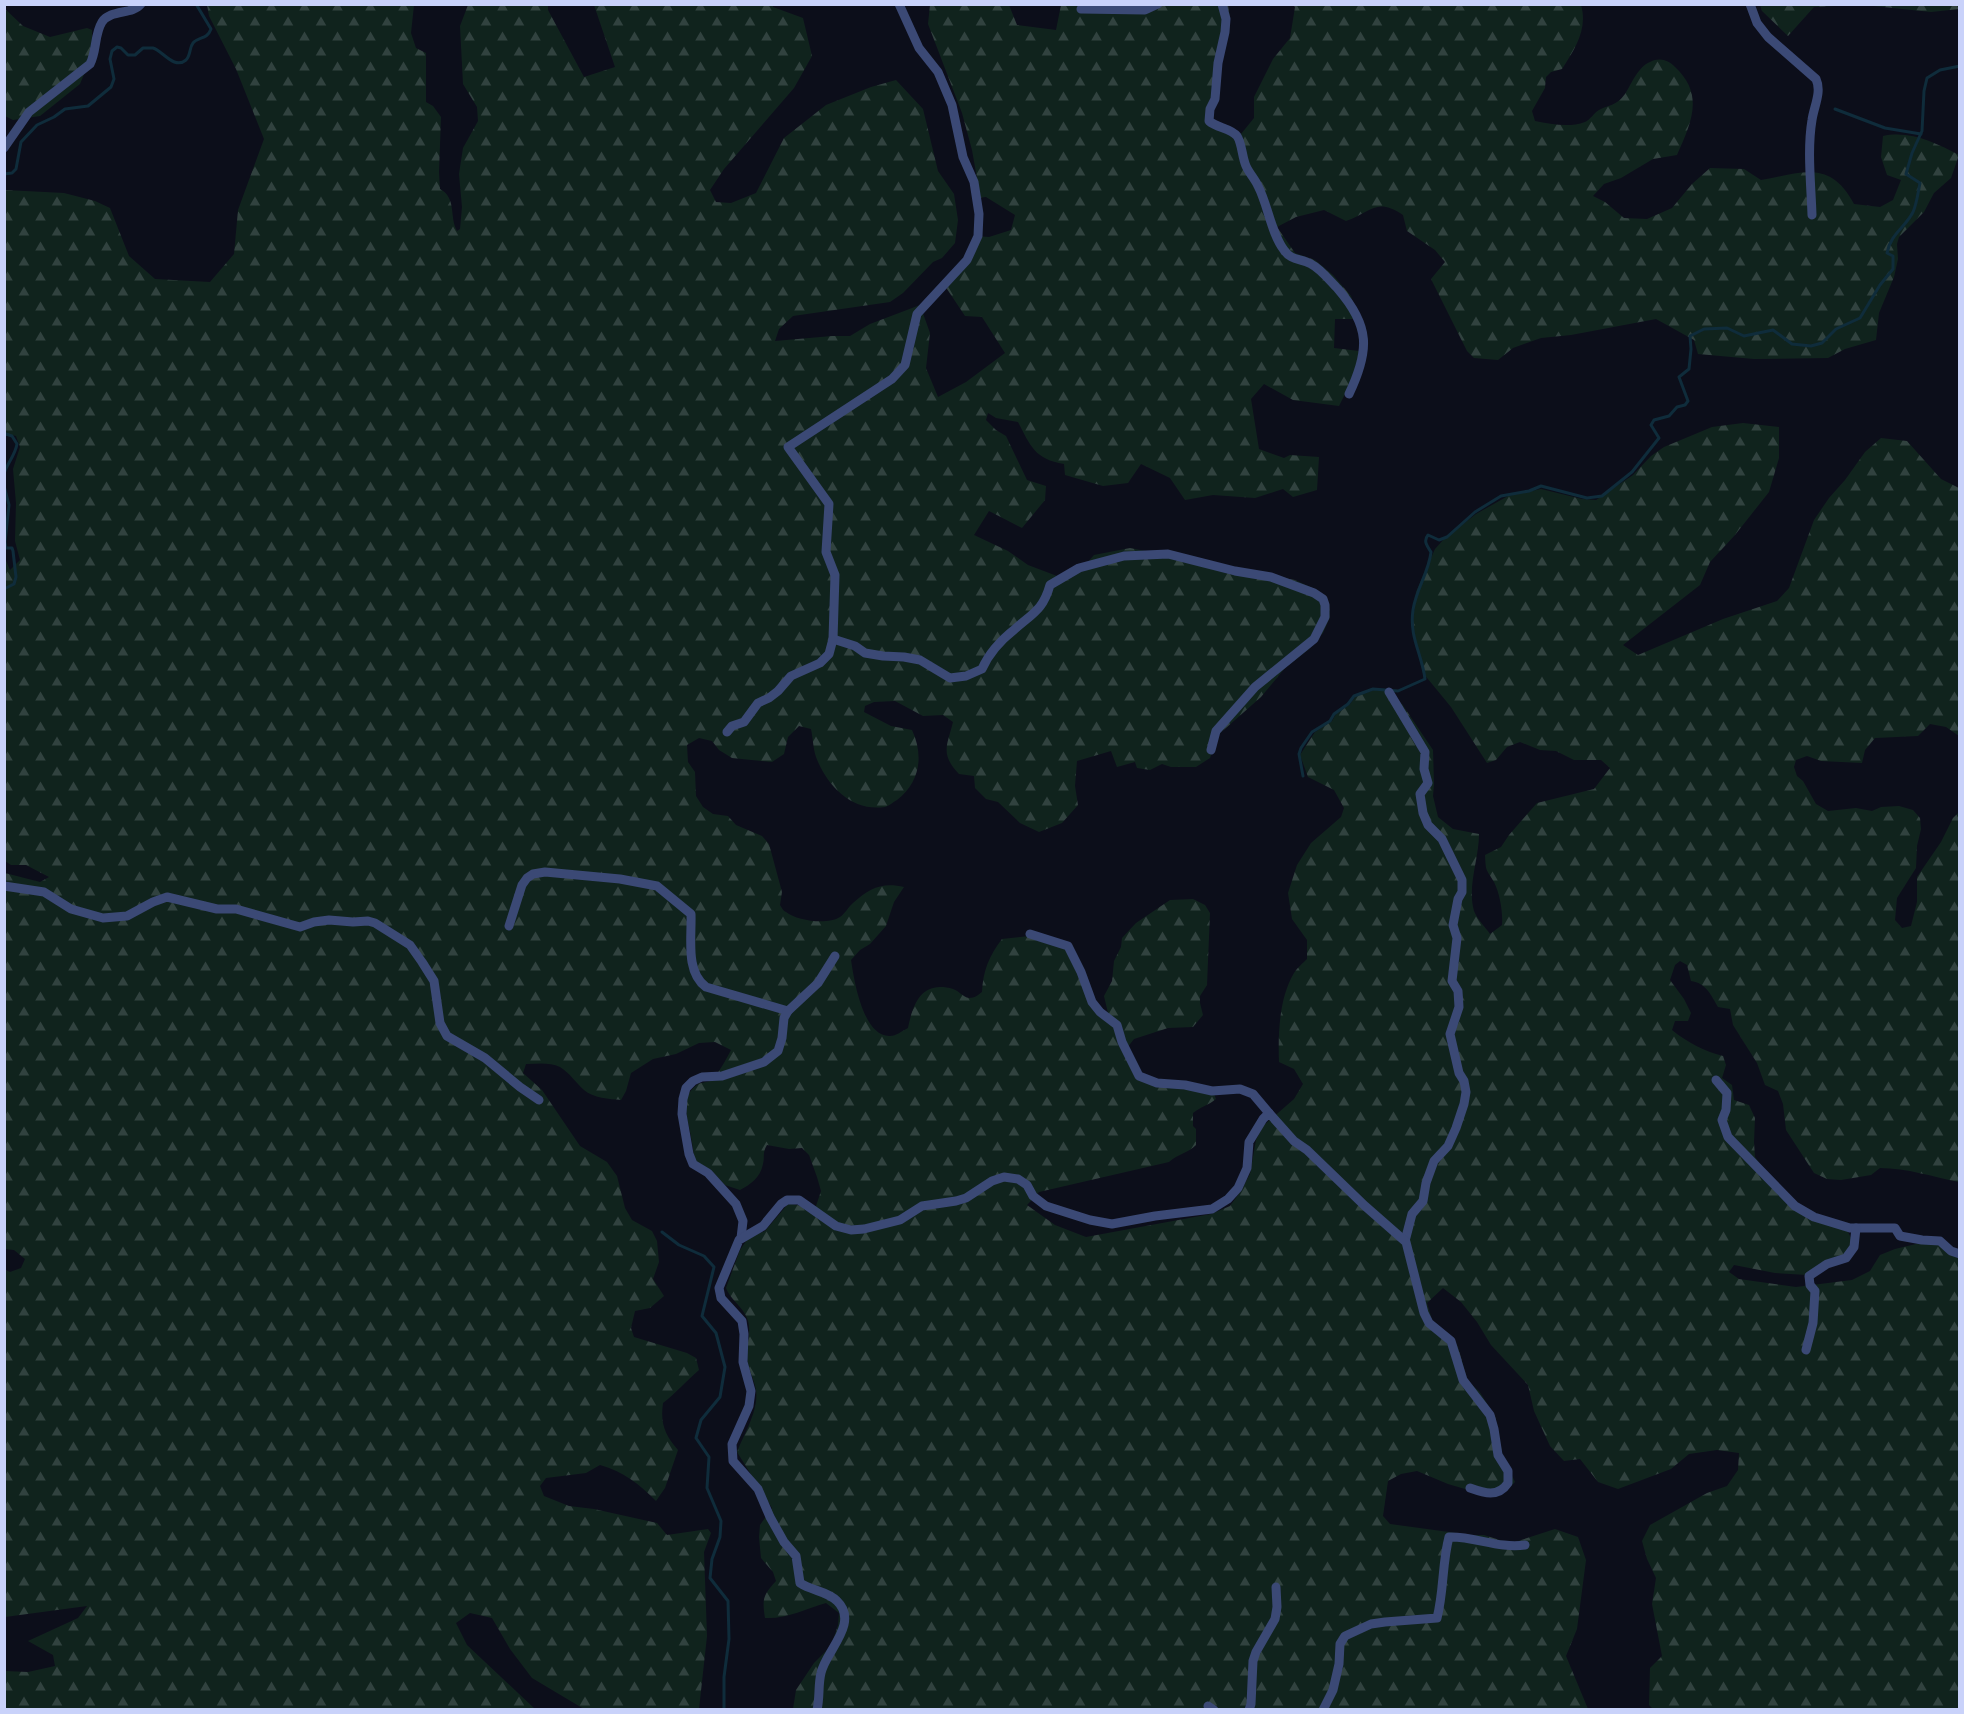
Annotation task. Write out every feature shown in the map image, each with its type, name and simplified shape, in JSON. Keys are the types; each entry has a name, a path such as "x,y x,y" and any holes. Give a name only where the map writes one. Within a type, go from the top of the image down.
{"street":[{"path":"4,148 29,112 90,64 96,54 98,31 104,20 117,12 138,8 141,4"},
{"path":"727,732 732,726 744,723 758,703 778,691 791,676 820,663 829,654 833,639 835,575 826,552 829,504 788,447 892,379 905,365 917,314 967,260 978,236 979,214 974,182 963,157 952,105 938,72 919,48 898,4"},
{"path":"1081,9 1145,10 1158,4"},
{"path":"1222,4 1226,19 1225,32 1218,63 1215,99 1210,109 1209,121 1234,133 1239,139 1247,168 1258,185 1282,249 1291,258 1311,264 1330,280 1356,312 1364,334 1363,352 1359,374 1349,394"},
{"path":"1750,4 1757,23 1767,37 1816,79 1819,86 1810,143 1812,215"},
{"path":"833,639 855,646 865,653 920,660 950,678 966,676 982,669 988,655 1015,628 1036,614 1046,599 1050,585 1079,568 1135,555 1168,554 1235,571 1271,577 1314,593 1323,599 1325,617 1314,639 1255,687 1216,731 1211,750"},
{"path":"1389,692 1425,753 1424,769 1428,783 1420,794 1423,813 1428,825 1437,831 1453,857 1463,887 1453,925 1457,938 1452,981 1458,991 1459,1006 1450,1034 1466,1092 1464,1104 1448,1146 1434,1161 1426,1183 1423,1201 1412,1214 1405,1241"},
{"path":"509,926 522,885 533,874 557,872 620,879 657,886 691,914 693,963 700,982 706,987 788,1011"},
{"path":"4,886 44,892 71,909 103,918 127,916 167,897 217,909 236,909 300,927 329,920 375,923 410,945 422,962 434,981 440,1023 447,1036 485,1058 539,1100"},
{"path":"1030,934 1068,946 1092,1002 1100,1012 1117,1025 1122,1042 1139,1076 1157,1083 1185,1084 1212,1091 1240,1089 1253,1094 1294,1141 1307,1149 1365,1206 1405,1241 1420,1299 1429,1323 1451,1341 1463,1380 1490,1415 1498,1455 1508,1471 1508,1484 1502,1490 1489,1493 1470,1488"},
{"path":"817,1710 821,1670 842,1633 844,1624 842,1608 833,1598 800,1583 796,1557 784,1542 770,1517 758,1489 732,1461 732,1444 749,1406 751,1391 742,1362 744,1334 742,1321 722,1298 719,1288 735,1247 741,1238 743,1221 736,1204 708,1173 693,1164 688,1154 683,1123 683,1099 686,1088 693,1081 739,1071 764,1062 778,1051 784,1018 788,1011 818,983 835,956"},
{"path":"1716,1080 1727,1093 1726,1110 1722,1120 1728,1137 1795,1206 1815,1217 1857,1228 1895,1228 1900,1236 1940,1241 1951,1251 1959,1254"},
{"path":"741,1238 763,1226 787,1200 799,1200 836,1226 851,1230 900,1220 922,1206 966,1198 992,1181 1004,1177 1018,1179 1027,1185 1033,1196 1046,1206 1090,1220 1112,1224 1212,1209 1228,1199 1238,1188 1247,1168 1249,1142 1269,1113"},
{"path":"1806,1350 1813,1323 1815,1292 1810,1285 1809,1276 1827,1264 1846,1258 1854,1248 1857,1228"},
{"path":"1323,1710 1333,1690 1339,1664 1340,1644 1345,1636 1371,1624 1437,1618 1442,1598 1449,1537 1482,1540 1514,1547 1525,1545"},
{"path":"1249,1710 1253,1661 1256,1652 1273,1626 1277,1607 1276,1587"}],"green space":[{"path":"207,5 414,5 411,33 416,48 426,53 426,102 433,106 441,117 440,189 449,197 457,231 460,229 462,207 459,174 463,148 478,121 477,107 463,84 460,26 468,5 548,5 548,10 584,77 615,67 594,5 773,5 773,7 803,18 812,56 794,88 724,169 710,190 716,202 731,203 756,193 784,138 826,105 871,87 896,80 923,109 938,171 954,194 958,220 955,243 942,258 933,262 903,293 890,302 793,316 779,329 775,341 850,336 870,324 920,305 930,333 926,368 938,397 966,382 1005,353 982,317 965,316 945,286 970,255 975,236 989,237 1011,230 1015,215 986,197 977,198 977,178 972,150 962,113 928,24 930,5 1009,5 1017,25 1056,30 1061,5 1228,5 1230,17 1222,47 1213,119 1241,134 1254,118 1254,97 1273,59 1290,38 1295,7 1293,5 1581,5 1583,22 1579,38 1562,69 1551,72 1546,77 1545,88 1532,111 1535,121 1566,125 1589,120 1599,110 1619,101 1642,68 1657,60 1667,61 1675,67 1690,88 1693,99 1693,110 1687,132 1677,155 1653,159 1621,178 1604,184 1593,196 1605,202 1624,218 1647,219 1672,208 1692,184 1710,168 1744,169 1761,180 1814,172 1835,180 1854,204 1880,207 1893,200 1901,180 1887,175 1881,157 1883,136 1913,136 1959,155 1951,178 1934,193 1924,212 1899,237 1894,277 1879,313 1876,340 1845,349 1828,358 1754,359 1698,354 1694,340 1656,319 1571,335 1541,338 1513,348 1498,360 1474,358 1467,351 1431,279 1445,262 1435,250 1407,231 1403,215 1386,207 1380,207 1346,221 1324,210 1296,217 1277,227 1295,253 1315,260 1333,275 1351,296 1358,319 1335,319 1334,348 1359,351 1354,376 1339,406 1293,400 1264,384 1251,399 1259,449 1284,458 1290,455 1319,457 1317,490 1293,497 1283,489 1255,498 1213,495 1185,500 1170,478 1141,464 1128,483 1103,486 1065,475 1064,464 1040,455 1018,422 996,418 988,413 986,420 1006,436 1027,480 1046,486 1045,500 1022,528 989,511 974,535 1008,551 1028,565 1057,576 1080,571 1094,555 1130,548 1295,580 1317,590 1329,604 1330,617 1323,633 1308,650 1285,668 1261,697 1218,735 1210,758 1196,767 1171,767 1162,764 1150,770 1137,768 1135,762 1117,767 1111,751 1077,761 1075,786 1078,805 1062,823 1039,832 1020,823 998,802 986,799 975,788 974,776 959,774 953,767 947,755 947,744 953,722 943,715 923,716 895,701 874,702 865,706 864,712 891,726 912,730 918,749 918,768 911,785 897,800 885,807 862,805 842,795 834,787 816,757 811,729 799,726 788,737 784,754 772,762 732,758 719,750 712,741 699,738 687,745 688,762 695,772 696,796 703,807 713,814 728,816 736,825 762,836 769,844 782,892 780,905 785,912 805,920 828,921 840,917 853,903 871,890 889,885 904,887 894,902 886,926 851,960 862,1006 873,1027 881,1034 892,1036 908,1028 916,1002 926,991 942,987 953,989 969,998 978,995 982,992 987,964 1002,939 1029,936 1068,950 1089,1001 1108,1013 1104,996 1112,981 1114,961 1121,947 1122,938 1136,923 1170,900 1193,899 1205,905 1210,913 1207,985 1200,996 1203,1015 1193,1027 1168,1028 1134,1039 1123,1053 1137,1077 1214,1094 1216,1099 1193,1113 1196,1145 1169,1162 1039,1192 1027,1205 1055,1225 1086,1237 1211,1214 1230,1206 1241,1191 1250,1174 1256,1140 1263,1126 1294,1099 1303,1084 1294,1069 1279,1062 1282,1005 1294,973 1307,959 1307,940 1292,919 1288,893 1297,865 1311,843 1341,817 1344,808 1334,790 1308,777 1300,755 1315,732 1332,721 1336,714 1350,704 1356,696 1375,690 1385,691 1402,704 1433,750 1433,796 1438,817 1453,829 1479,834 1472,902 1475,914 1490,934 1502,925 1502,914 1498,892 1486,868 1485,855 1501,847 1537,803 1594,789 1610,768 1601,760 1574,760 1556,751 1540,750 1520,742 1507,747 1496,760 1487,763 1451,707 1423,673 1415,642 1413,622 1416,592 1435,549 1444,539 1476,514 1508,496 1541,489 1596,500 1633,475 1651,456 1664,447 1712,427 1743,423 1779,427 1779,458 1769,492 1710,562 1700,585 1623,645 1638,655 1723,619 1777,601 1789,588 1814,520 1865,452 1881,438 1907,441 1941,479 1959,488 1959,736 1946,727 1930,724 1918,736 1875,738 1865,750 1862,763 1821,761 1807,756 1796,760 1794,767 1797,776 1803,781 1816,804 1828,811 1856,808 1872,811 1881,807 1899,806 1913,810 1920,818 1921,829 1917,846 1916,868 1897,898 1895,920 1902,928 1911,926 1917,902 1917,877 1959,812 1959,1182 1890,1168 1880,1168 1871,1175 1841,1180 1827,1179 1814,1173 1786,1130 1783,1104 1778,1091 1765,1085 1757,1063 1733,1025 1730,1009 1718,1007 1701,984 1691,981 1687,965 1680,961 1675,965 1670,980 1691,1013 1688,1021 1675,1021 1672,1030 1696,1046 1723,1056 1726,1065 1722,1078 1732,1085 1734,1100 1749,1105 1755,1118 1755,1157 1777,1192 1848,1232 1853,1242 1848,1253 1807,1275 1775,1273 1734,1265 1729,1272 1739,1279 1796,1287 1852,1280 1870,1271 1880,1255 1916,1244 1939,1244 1959,1258 1959,1709 1653,1709 1649,1705 1650,1668 1662,1656 1652,1604 1656,1578 1642,1541 1650,1525 1707,1493 1727,1486 1738,1470 1739,1453 1717,1450 1689,1454 1671,1469 1618,1489 1598,1482 1580,1459 1564,1461 1550,1446 1534,1411 1528,1385 1491,1345 1461,1302 1443,1288 1427,1303 1433,1323 1453,1338 1458,1347 1468,1382 1479,1391 1495,1416 1503,1457 1515,1482 1509,1488 1489,1496 1448,1484 1417,1471 1401,1474 1388,1481 1383,1516 1390,1524 1484,1535 1506,1542 1515,1542 1555,1529 1578,1537 1586,1560 1577,1629 1566,1656 1588,1709 793,1709 796,1690 814,1663 831,1646 838,1625 839,1613 826,1603 788,1615 765,1618 764,1598 776,1581 773,1572 761,1558 759,1537 760,1525 772,1508 737,1452 753,1414 756,1390 747,1359 748,1322 745,1314 726,1288 740,1250 749,1237 765,1231 788,1204 816,1206 821,1191 809,1155 802,1148 789,1149 767,1145 760,1173 740,1190 725,1185 711,1170 695,1161 686,1103 691,1090 698,1084 710,1081 731,1050 715,1042 699,1043 676,1054 653,1059 631,1073 621,1100 602,1098 588,1093 567,1072 556,1065 526,1064 523,1073 542,1090 580,1146 607,1162 617,1176 625,1208 632,1220 652,1231 657,1241 659,1262 653,1279 664,1296 650,1308 635,1311 631,1328 634,1337 687,1353 696,1358 699,1370 663,1403 664,1429 678,1450 665,1488 656,1501 630,1479 600,1465 586,1473 546,1478 540,1486 544,1496 569,1506 657,1523 667,1535 708,1529 711,1533 704,1552 707,1636 699,1709 584,1709 532,1678 510,1649 492,1618 470,1613 456,1623 467,1645 535,1709 5,1709 5,1671 28,1672 55,1666 53,1655 28,1641 78,1618 87,1606 5,1617 5,1270 10,1272 21,1268 25,1259 14,1250 5,1249 5,873 40,882 49,877 26,865 11,865 5,861 4,556 10,570 20,560 15,541 16,503 13,469 20,447 16,436 4,433 5,190 64,193 95,201 110,208 129,256 155,279 210,282 234,254 238,210 264,139 236,69 209,16"},
{"path":"1760,5 1858,5 1814,7 1788,36 1762,11"},
{"path":"1864,5 1959,5 1959,9 1931,12"},
{"path":"4,8 23,26 50,37 87,28 92,30 92,55 80,84 40,116 13,120 5,116"}],"waterway":[{"path":"4,174 12,173 16,169 21,142 37,125 65,109 88,106 111,87 114,79 110,59 112,51 117,47 128,55 135,55 143,48 153,48 177,63 186,60 193,43 207,35 211,29 196,4"},
{"path":"1303,776 1299,754 1301,748 1312,732 1330,721 1334,714 1348,704 1354,696 1373,689 1398,691 1425,679 1412,620 1417,595 1430,559 1431,552 1426,541 1428,535 1439,540 1447,537 1475,512 1501,496 1529,491 1541,486 1587,498 1602,496 1632,472 1659,438 1651,425 1654,420 1669,416 1677,407 1685,405 1688,401 1679,377 1689,369 1690,336 1704,329 1727,328 1744,336 1773,330 1792,344 1811,346 1822,343 1836,329 1860,318 1880,285 1893,269 1893,256 1887,253 1889,246 1895,235 1910,218 1916,205 1920,183 1906,174 1922,131 1927,78 1940,70 1960,66"},
{"path":"1835,109 1885,128 1921,134"},
{"path":"4,436 6,434 12,436 17,444 4,474"},
{"path":"4,486 9,505 5,542 6,548 12,548 13,551 16,577 14,584 4,589"},
{"path":"662,1232 679,1245 704,1256 714,1267 702,1316 716,1333 725,1367 720,1397 701,1420 696,1438 709,1457 707,1488 721,1521 720,1537 712,1559 710,1578 728,1601 729,1639 724,1677 724,1710"}]}
